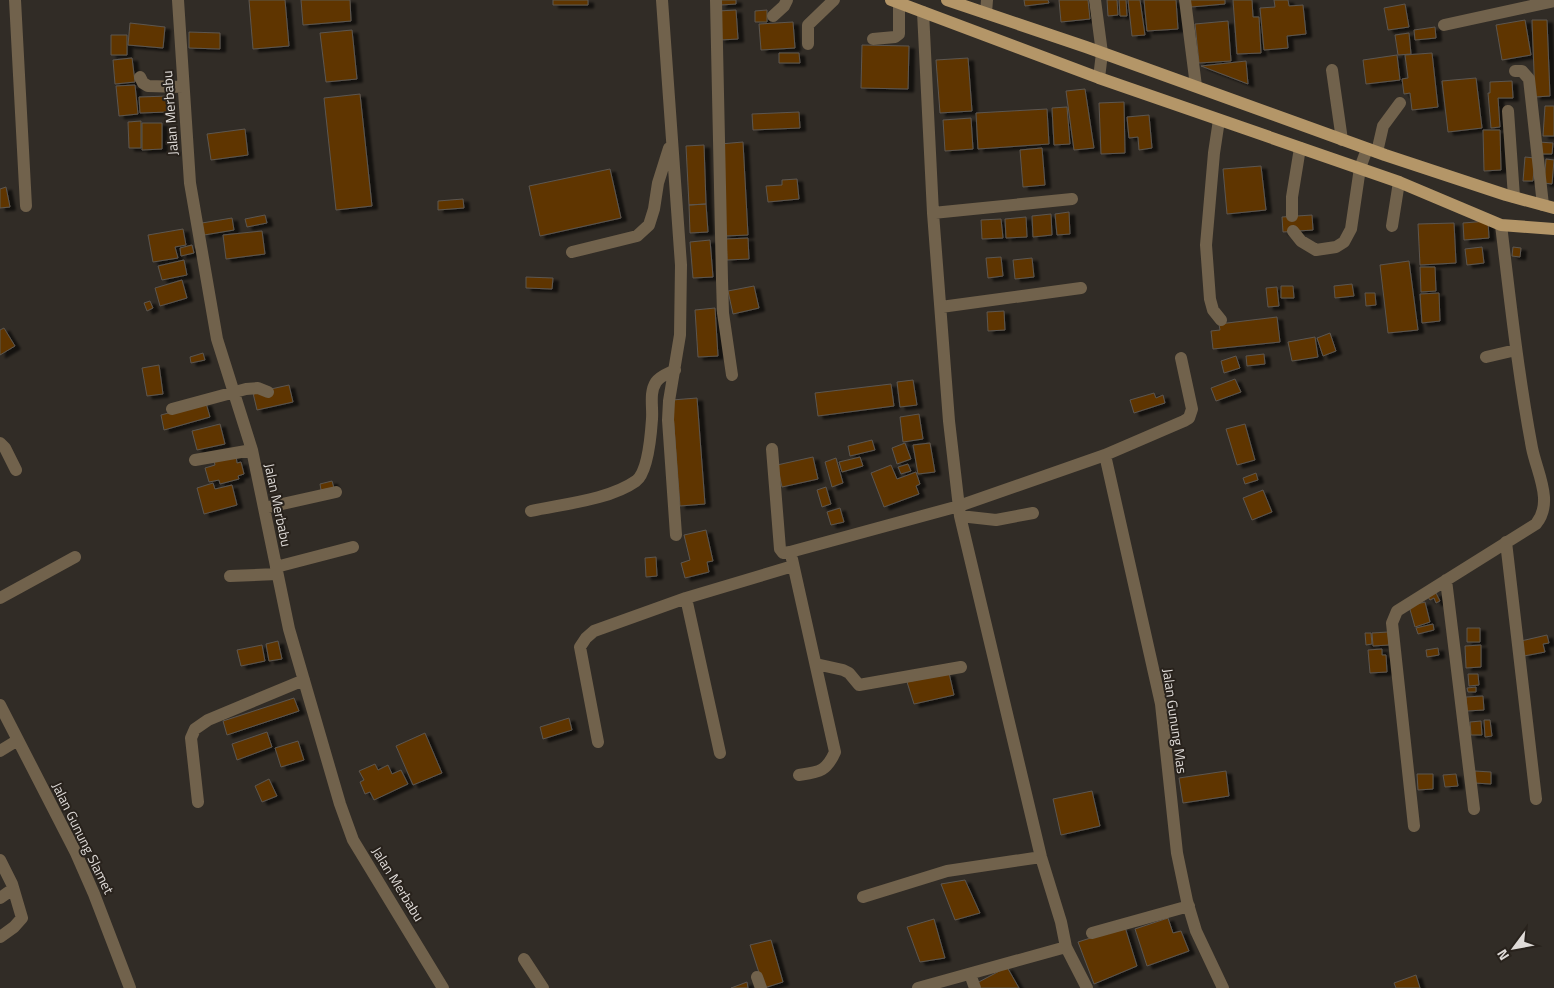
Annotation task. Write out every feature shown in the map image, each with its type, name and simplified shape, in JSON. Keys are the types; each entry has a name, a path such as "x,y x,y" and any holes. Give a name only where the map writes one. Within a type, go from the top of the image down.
{"main road":[{"path":"948,0 1196,86 1342,140 1514,197 1548,206"},
{"path":"895,2 1099,78 1399,182 1501,225 1554,229"}],"street":[{"path":"15,0 26,206"},
{"name":"Jalan Merbabu","path":"178,0 187,144 194,207 217,339 252,450 289,629 340,804 353,840 443,988"},
{"path":"716,0 723,313 732,375"},
{"path":"773,16 784,6 787,0"},
{"path":"808,44 808,25 834,0"},
{"path":"986,13 987,0"},
{"path":"1096,0 1102,53 1099,78"},
{"path":"1185,0 1196,86"},
{"path":"1444,25 1554,1"},
{"path":"660,2 681,265 680,335 669,401 668,420 676,535"},
{"path":"873,39 895,37 898,34 895,2"},
{"path":"923,12 933,213 949,421 960,511 1041,857 1061,922 1066,947 1086,988"},
{"path":"1332,70 1342,140"},
{"path":"1515,71 1522,71 1529,78 1548,206"},
{"path":"140,77 143,83 148,86 183,87"},
{"path":"1293,232 1300,241 1316,250 1336,247 1344,242 1351,229 1360,168 1372,150 1383,126 1400,103"},
{"path":"1508,111 1514,197"},
{"path":"1219,120 1214,153 1206,245 1210,299 1213,310 1221,320"},
{"path":"572,252 637,236 649,225 658,183 672,141"},
{"path":"1292,216 1292,198 1300,148"},
{"path":"1392,226 1399,182"},
{"path":"933,213 1072,199"},
{"path":"1414,826 1392,623 1397,611 1536,524 1550,500 1532,451 1516,350 1501,225"},
{"path":"941,306 1081,288"},
{"path":"1486,357 1516,350"},
{"path":"772,448 780,549 783,553 960,511 1105,454 1189,418 1192,409 1181,358"},
{"path":"531,511 604,496 638,480 645,467 652,418 652,394 656,382 662,376 675,370"},
{"path":"172,409 246,389 258,388 268,392"},
{"path":"0,443 5,448 16,470"},
{"path":"195,460 252,450"},
{"name":"Jalan Gunung Mas","path":"1105,454 1161,704 1177,853 1196,931 1223,988"},
{"path":"264,508 336,492"},
{"path":"960,511 996,520 1033,513"},
{"path":"1506,542 1536,799"},
{"path":"230,576 276,570 353,547"},
{"path":"790,552 835,752 830,764 823,769 815,773 799,775"},
{"path":"0,598 75,557"},
{"path":"598,742 580,647 586,638 594,631 686,598 793,566"},
{"path":"1446,580 1474,810"},
{"path":"686,598 720,753"},
{"path":"816,664 843,670 849,673 859,685 961,667"},
{"path":"198,802 191,738 195,729 208,720 304,680"},
{"name":"Jalan Gunung Slamet","path":"0,704 76,853 130,988"},
{"path":"0,751 18,740"},
{"path":"863,897 948,871 1041,857"},
{"path":"0,860 14,889 22,918 21,921 0,937"},
{"path":"0,898 14,889"},
{"path":"1092,932 1189,906"},
{"path":"918,988 1066,947"},
{"path":"524,959 543,988"},
{"path":"970,974 974,988"}],"building":[{"path":"249,0 285,0 289,46 253,49"},
{"path":"301,0 350,0 351,21 303,25"},
{"path":"553,0 588,0 588,5 553,5"},
{"path":"721,0 736,0 736,4 721,5"},
{"path":"1024,0 1048,0 1049,3 1025,6"},
{"path":"1059,0 1088,0 1090,19 1061,22"},
{"path":"1107,0 1117,0 1118,15 1108,16"},
{"path":"1119,0 1126,0 1127,16 1120,16"},
{"path":"1128,0 1140,0 1145,35 1132,36"},
{"path":"1144,0 1176,0 1178,29 1147,31"},
{"path":"1190,0 1225,0 1225,4 1191,7"},
{"path":"1233,0 1252,0 1253,17 1259,17 1261,53 1237,54"},
{"path":"1274,0 1288,0 1289,6 1303,5 1306,34 1287,36 1288,48 1264,50 1260,8 1275,7"},
{"path":"1405,4 1409,27 1388,30 1384,8"},
{"path":"736,10 738,39 720,40 718,11"},
{"path":"767,10 767,22 755,22 755,11"},
{"path":"1525,20 1531,55 1502,60 1496,25"},
{"path":"1532,20 1547,20 1550,96 1535,97"},
{"path":"1228,21 1231,61 1199,63 1195,24"},
{"path":"793,22 795,48 761,50 759,24"},
{"path":"130,23 165,27 163,48 128,45"},
{"path":"1435,27 1436,38 1415,40 1414,30"},
{"path":"352,30 357,79 326,82 320,33"},
{"path":"189,32 220,33 220,49 189,48"},
{"path":"1409,33 1411,54 1398,55 1395,35"},
{"path":"111,35 127,35 127,55 111,55"},
{"path":"862,45 909,46 908,89 861,88"},
{"path":"779,53 799,53 800,63 779,63"},
{"path":"1432,53 1438,107 1412,110 1410,93 1404,94 1402,79 1408,78 1405,55"},
{"path":"1397,55 1400,80 1366,84 1363,60"},
{"path":"132,58 135,82 115,84 113,60"},
{"path":"968,58 972,111 940,113 936,60"},
{"path":"1246,61 1248,84 1201,66"},
{"path":"1476,78 1482,128 1448,132 1442,81"},
{"path":"1512,81 1513,98 1498,98 1500,127 1491,128 1488,93 1490,93 1490,82"},
{"path":"135,85 138,114 119,116 116,86"},
{"path":"1085,89 1094,148 1074,150 1066,91"},
{"path":"360,94 372,206 336,210 324,98"},
{"path":"168,96 168,112 140,113 139,97"},
{"path":"1124,102 1125,153 1101,154 1099,103"},
{"path":"1545,106 1554,106 1554,136 1543,136"},
{"path":"1067,107 1070,144 1054,145 1052,108"},
{"path":"1047,109 1049,144 978,149 976,113"},
{"path":"799,112 800,128 753,130 752,114"},
{"path":"1149,115 1152,148 1139,150 1138,137 1129,138 1127,117"},
{"path":"971,118 973,149 945,151 943,120"},
{"path":"141,121 141,148 129,148 128,122"},
{"path":"142,123 162,123 162,149 142,150"},
{"path":"245,129 248,155 211,160 207,134"},
{"path":"1483,130 1500,130 1501,170 1484,171"},
{"path":"743,142 748,235 725,236 720,144"},
{"path":"1539,142 1553,143 1552,154 1538,154"},
{"path":"704,145 706,204 689,205 686,146"},
{"path":"1042,148 1045,185 1023,187 1020,150"},
{"path":"1525,157 1535,158 1533,181 1523,181"},
{"path":"1546,159 1554,160 1552,184 1544,183"},
{"path":"1261,166 1266,210 1227,214 1223,169"},
{"path":"610,169 621,218 540,236 529,186"},
{"path":"797,179 799,199 768,202 766,186 782,185 782,180"},
{"path":"6,187 10,207 0,208 0,189"},
{"path":"463,199 464,208 438,210 438,201"},
{"path":"706,204 708,232 690,233 689,205"},
{"path":"1069,212 1070,234 1057,235 1055,214"},
{"path":"1051,214 1052,235 1033,237 1032,216"},
{"path":"265,215 267,223 247,227 245,219"},
{"path":"1312,215 1313,230 1283,232 1282,217"},
{"path":"1026,217 1027,237 1006,238 1005,219"},
{"path":"232,218 234,230 204,235 202,223"},
{"path":"1001,219 1003,238 982,239 981,220"},
{"path":"1488,221 1489,238 1464,240 1463,223"},
{"path":"1454,223 1456,263 1420,265 1418,224"},
{"path":"183,229 186,245 175,247 178,258 153,262 148,235"},
{"path":"262,231 265,254 226,259 223,235"},
{"path":"748,238 749,259 727,260 726,239"},
{"path":"710,240 713,277 693,278 690,242"},
{"path":"192,245 194,253 181,256 180,248"},
{"path":"1482,247 1484,263 1467,265 1465,249"},
{"path":"1513,247 1521,248 1520,257 1512,256"},
{"path":"1001,257 1003,276 988,278 986,258"},
{"path":"1032,258 1034,277 1015,279 1013,260"},
{"path":"184,260 187,275 162,280 158,266"},
{"path":"1409,261 1418,330 1388,333 1380,265"},
{"path":"1420,267 1435,267 1436,291 1421,292"},
{"path":"526,277 553,278 552,289 526,288"},
{"path":"182,280 187,298 160,306 155,288"},
{"path":"1352,284 1354,296 1335,298 1334,286"},
{"path":"754,286 759,308 733,314 728,291"},
{"path":"1281,286 1293,286 1294,298 1281,298"},
{"path":"1277,287 1279,306 1268,307 1266,288"},
{"path":"1365,293 1375,293 1376,305 1366,306"},
{"path":"1439,293 1440,321 1422,323 1420,294"},
{"path":"150,301 153,308 147,311 144,303"},
{"path":"715,308 718,356 698,357 695,310"},
{"path":"1004,311 1005,330 988,331 987,312"},
{"path":"1277,317 1280,342 1213,349 1211,331 1220,330 1219,324"},
{"path":"4,328 15,346 0,355 0,330"},
{"path":"1330,333 1336,351 1323,356 1317,338"},
{"path":"1315,337 1318,357 1292,361 1288,342"},
{"path":"203,353 205,360 191,363 190,357"},
{"path":"1264,354 1265,364 1247,366 1246,356"},
{"path":"1236,356 1240,368 1224,373 1221,361"},
{"path":"159,365 163,394 147,396 142,368"},
{"path":"1235,379 1241,392 1216,401 1211,388"},
{"path":"913,380 917,405 900,407 897,382"},
{"path":"891,384 894,406 818,416 815,393"},
{"path":"289,385 293,402 257,410 253,393"},
{"path":"1154,393 1156,398 1163,395 1165,403 1134,413 1130,400"},
{"path":"697,398 705,504 680,506 672,400"},
{"path":"206,403 210,417 164,430 161,415"},
{"path":"919,414 923,439 903,442 900,417"},
{"path":"220,424 225,444 197,450 192,431"},
{"path":"1245,424 1255,460 1237,465 1226,429"},
{"path":"872,440 875,450 850,456 848,446"},
{"path":"905,443 911,459 897,464 892,448"},
{"path":"930,443 935,472 918,474 913,445"},
{"path":"236,456 237,463 241,462 244,474 238,476 239,479 220,484 219,480 209,482 205,468 215,465 214,461"},
{"path":"813,457 818,479 782,487 777,465"},
{"path":"860,457 863,466 842,472 839,462"},
{"path":"836,458 843,483 832,487 825,462"},
{"path":"908,464 911,471 901,474 898,467"},
{"path":"891,465 897,479 916,472 920,484 916,486 919,494 884,507 871,473"},
{"path":"1256,473 1258,480 1245,484 1243,478"},
{"path":"332,481 334,488 321,490 320,484"},
{"path":"213,483 215,489 232,485 237,505 204,514 197,488"},
{"path":"826,487 831,504 822,507 817,490"},
{"path":"1263,490 1272,512 1252,520 1243,498"},
{"path":"840,508 844,522 831,525 827,512"},
{"path":"706,530 713,561 707,562 709,572 685,578 681,563 690,560 684,535"},
{"path":"656,557 657,576 646,577 645,558"},
{"path":"1436,593 1440,601 1436,603 1434,598 1430,600 1428,597"},
{"path":"1425,602 1430,622 1415,627 1409,606"},
{"path":"1433,624 1434,630 1418,634 1416,628"},
{"path":"1467,628 1480,628 1480,642 1467,642"},
{"path":"1388,632 1389,645 1373,646 1372,633"},
{"path":"1365,633 1371,633 1372,644 1366,645"},
{"path":"1547,635 1549,643 1543,644 1545,652 1524,656 1521,641"},
{"path":"278,641 282,659 269,661 266,644"},
{"path":"262,645 265,661 241,666 237,650"},
{"path":"1481,645 1481,667 1466,668 1465,646"},
{"path":"1438,648 1439,655 1427,657 1426,650"},
{"path":"1382,649 1382,655 1386,655 1387,672 1370,673 1368,650"},
{"path":"949,673 954,695 914,704 907,682"},
{"path":"1468,674 1478,674 1479,685 1469,686"},
{"path":"1476,687 1476,692 1468,692 1467,688"},
{"path":"1483,696 1484,710 1467,711 1466,697"},
{"path":"294,698 299,711 227,735 223,721"},
{"path":"569,718 572,730 543,739 540,727"},
{"path":"1484,720 1490,720 1492,736 1485,737"},
{"path":"1481,721 1482,735 1471,735 1470,722"},
{"path":"267,732 272,747 237,760 232,744"},
{"path":"425,733 442,773 413,785 396,746"},
{"path":"298,741 304,760 281,767 275,748"},
{"path":"375,764 378,770 388,765 392,774 401,770 408,784 374,800 370,792 365,794 360,782 364,780 359,771"},
{"path":"1226,771 1229,796 1183,803 1179,778"},
{"path":"1475,771 1491,772 1491,784 1474,783"},
{"path":"1417,774 1433,774 1433,789 1418,790"},
{"path":"1456,774 1458,786 1445,787 1443,775"},
{"path":"269,779 277,796 262,802 255,786"},
{"path":"1092,791 1100,826 1061,835 1053,799"},
{"path":"965,880 980,913 955,920 941,884"},
{"path":"1168,918 1173,933 1181,931 1189,951 1147,966 1135,929"},
{"path":"934,919 945,958 920,962 907,927"},
{"path":"1125,927 1137,966 1094,984 1078,942"},
{"path":"771,940 783,982 764,988 750,945"},
{"path":"1007,967 1019,988 978,988 975,984"},
{"path":"1416,975 1420,988 1396,988 1394,983"},
{"path":"747,982 748,988 731,988"}]}
